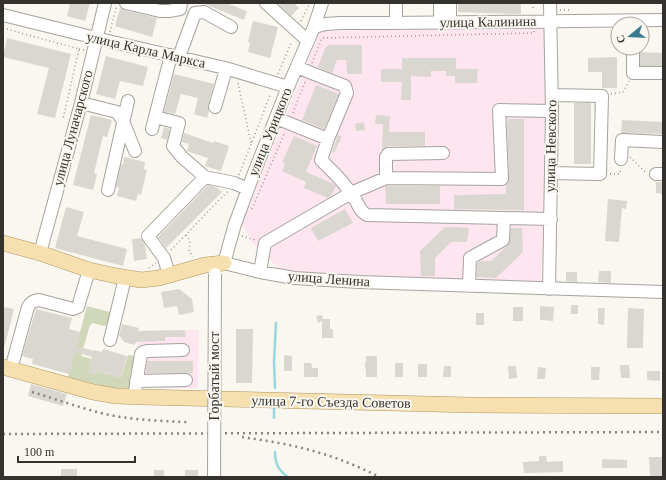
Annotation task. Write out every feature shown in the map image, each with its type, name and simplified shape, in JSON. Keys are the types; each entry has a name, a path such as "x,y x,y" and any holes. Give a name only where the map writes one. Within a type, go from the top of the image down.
{"main road":[{"name":"улица Ленина","path":"3,243 89,270 141,280 159,278 205,265 219,269"},
{"name":"улица 7-го Съезда Советов","path":"7,368 93,392 116,396 472,405 663,406"}],"street":[{"name":"улица Луначарского","path":"40,254 81,103 105,3"},
{"path":"126,3 160,11 169,11 181,6 195,13 204,12 231,27"},
{"path":"266,3 308,41"},
{"name":"улица Урицкого","path":"219,269 248,189 288,87 314,27 322,3"},
{"path":"396,3 396,23"},
{"path":"440,3 445,22"},
{"path":"445,22 450,3"},
{"name":"улица Невского","path":"549,289 552,111 550,3"},
{"path":"152,129 169,63 174,56 195,13"},
{"name":"улица Карла Маркса","path":"3,15 225,68 288,87"},
{"name":"улица Калинина","path":"650,21 663,20"},
{"name":"улица Калинина","path":"314,27 340,23 610,22"},
{"path":"633,56 633,73 663,73"},
{"path":"297,67 346,86 347,93 328,139 322,160 342,181 361,211 368,215 551,219"},
{"path":"215,107 225,68"},
{"path":"551,173 600,174 602,96 552,95"},
{"path":"108,190 128,101"},
{"path":"81,103 117,112 123,121 135,150"},
{"path":"260,272 265,243 351,194 386,178 502,180 499,110 552,111"},
{"path":"155,117 179,123 173,146 182,157 205,177 234,183 248,189"},
{"path":"276,118 328,139"},
{"path":"621,154 622,140 663,142"},
{"path":"386,178 386,156 388,154 443,153"},
{"path":"169,275 164,258 148,236 205,177"},
{"path":"468,286 470,258 503,240 504,218"},
{"name":"улица Ленина","path":"219,269 260,272 294,278 360,282 663,292"},
{"name":"Горбатый мост","path":"214,477 219,269"},
{"path":"7,368 30,303 38,300 73,309 78,308 89,270"},
{"path":"110,340 125,278"},
{"path":"134,397 140,356 143,352 183,350"},
{"path":"136,381 186,380"}],"path":[{"path":"174,248 229,189 239,174 274,83 296,31 310,3"},
{"path":"3,28 79,49 63,119"},
{"path":"602,96 623,92 633,73"},
{"path":"238,81 251,143"},
{"path":"600,174 620,174 621,154"},
{"path":"621,154 645,173 659,174"}],"shaded area":[{"path":"544,27 546,163 541,284 285,271 280,269 251,241 242,224 320,31"},
{"path":"199,330 198,388 129,388 141,331"}],"green space":[{"path":"87,306 113,313 110,325 103,326 93,323 90,325 81,356 92,359 97,371 121,378 128,355 135,356 129,388 102,386 68,377"}],"building":[{"path":"70,3 90,3 85,21 67,16"},
{"path":"202,3 226,3 247,11 244,20"},
{"path":"277,3 294,3 299,8 291,16"},
{"path":"458,3 521,3 521,14 458,12"},
{"path":"120,8 157,18 152,37 115,26"},
{"path":"253,21 278,27 270,58 248,52 250,42 248,42"},
{"path":"7,38 71,54 55,118 37,114 49,68 3,57"},
{"path":"329,45 362,45 362,74 347,74 346,60 337,60 332,73 318,67 325,48"},
{"path":"650,52 663,53 663,66 640,66 640,56 650,56"},
{"path":"106,56 148,67 143,86 120,81 115,99 96,94"},
{"path":"617,57 617,88 602,88 602,72 588,72 588,58"},
{"path":"402,58 456,58 456,69 478,69 477,83 455,83 455,76 446,76 446,71 431,71 431,77 411,76 411,100 401,100 402,82 381,82 381,69 402,69"},
{"path":"174,74 214,84 208,105 209,111 207,118 194,114 198,98 181,94 175,114 164,112"},
{"path":"316,85 339,94 324,129 302,120"},
{"path":"574,103 591,103 591,164 574,164"},
{"path":"91,115 112,120 107,137 103,136 94,173 97,174 93,190 73,185"},
{"path":"376,115 390,116 389,132 425,132 425,146 388,146 382,149 383,124 375,124"},
{"path":"507,119 524,119 524,210 454,209 454,195 506,194 506,186 509,179"},
{"path":"622,120 663,122 663,134 621,133"},
{"path":"364,122 365,130 356,131 355,124"},
{"path":"164,127 170,129 167,140 161,138"},
{"path":"184,133 213,143 214,141 229,146 221,171 205,166 208,158 187,151 189,144 182,142"},
{"path":"338,135 342,136 334,153 332,152"},
{"path":"294,136 317,146 306,172 336,186 331,196 328,198 304,188 306,182 282,171 285,164 282,162"},
{"path":"124,157 145,162 144,169 147,170 141,195 138,194 136,201 117,196 119,188 116,187"},
{"path":"656,182 663,182 663,194 656,193"},
{"path":"208,185 216,187 222,192 166,248 158,237"},
{"path":"385,186 440,186 440,204 386,204"},
{"path":"608,199 627,201 626,209 622,208 619,242 605,241"},
{"path":"66,207 84,212 77,236 127,249 123,266 55,248"},
{"path":"345,209 353,223 318,241 311,228"},
{"path":"445,227 469,228 467,242 451,242 435,258 435,276 421,276 420,251"},
{"path":"511,228 522,228 523,252 496,278 477,277 477,263 481,261 491,261 509,244"},
{"path":"141,238 145,245 147,259 134,261 132,239"},
{"path":"599,271 611,271 611,283 598,282"},
{"path":"566,272 577,272 577,282 566,281"},
{"path":"179,289 192,299 194,312 179,315 177,306 164,308 161,292"},
{"path":"571,305 578,305 578,314 571,314"},
{"path":"540,306 554,307 553,321 540,320"},
{"path":"5,307 14,309 5,345 3,345 3,314"},
{"path":"513,307 523,307 523,321 513,321"},
{"path":"598,308 605,308 604,325 598,324"},
{"path":"628,308 644,309 643,348 627,348"},
{"path":"36,309 72,318 69,329 80,332 77,346 102,352 103,349 127,356 121,378 97,371 96,375 88,373 92,357 75,352 69,374 32,364 33,359 22,356"},
{"path":"476,313 484,313 484,325 476,325"},
{"path":"322,315 323,319 330,319 330,329 333,329 333,338 322,338 322,321 318,323 316,316"},
{"path":"122,324 139,328 138,331 185,330 186,337 165,337 165,341 136,342 135,345 124,342 119,335"},
{"path":"236,329 253,329 252,383 236,383"},
{"path":"284,355 292,356 292,371 284,371"},
{"path":"366,356 377,356 377,377 366,377"},
{"path":"147,361 193,361 193,373 146,373"},
{"path":"304,363 311,363 312,368 318,368 318,377 304,377"},
{"path":"395,363 403,363 403,377 395,377"},
{"path":"418,364 427,364 427,377 418,377"},
{"path":"620,365 629,365 630,378 621,378"},
{"path":"444,366 451,366 451,377 443,377"},
{"path":"508,366 516,366 517,378 509,379"},
{"path":"538,367 546,368 545,379 537,379"},
{"path":"591,367 600,367 599,380 591,380"},
{"path":"647,371 660,371 660,381 647,380"},
{"path":"31,384 67,394 63,406 28,396"},
{"path":"539,456 546,456 547,462 563,461 563,472 524,473 523,462 539,461"},
{"path":"649,457 663,457 662,477 650,477"},
{"path":"602,459 627,460 627,468 602,468"},
{"path":"61,469 77,469 77,477 61,477"},
{"path":"154,470 164,470 164,477 154,477"},
{"path":"185,470 198,470 198,477 185,477"}],"waterway":[{"path":"275,388 274,362 276,323"},
{"path":"274,408 274,418"},
{"path":"275,452 278,467 288,477"}],"railway":[{"path":"32,392 86,409 125,418 187,422"},
{"path":"3,434 663,432"},
{"path":"242,437 311,450 328,455 380,477"}]}
